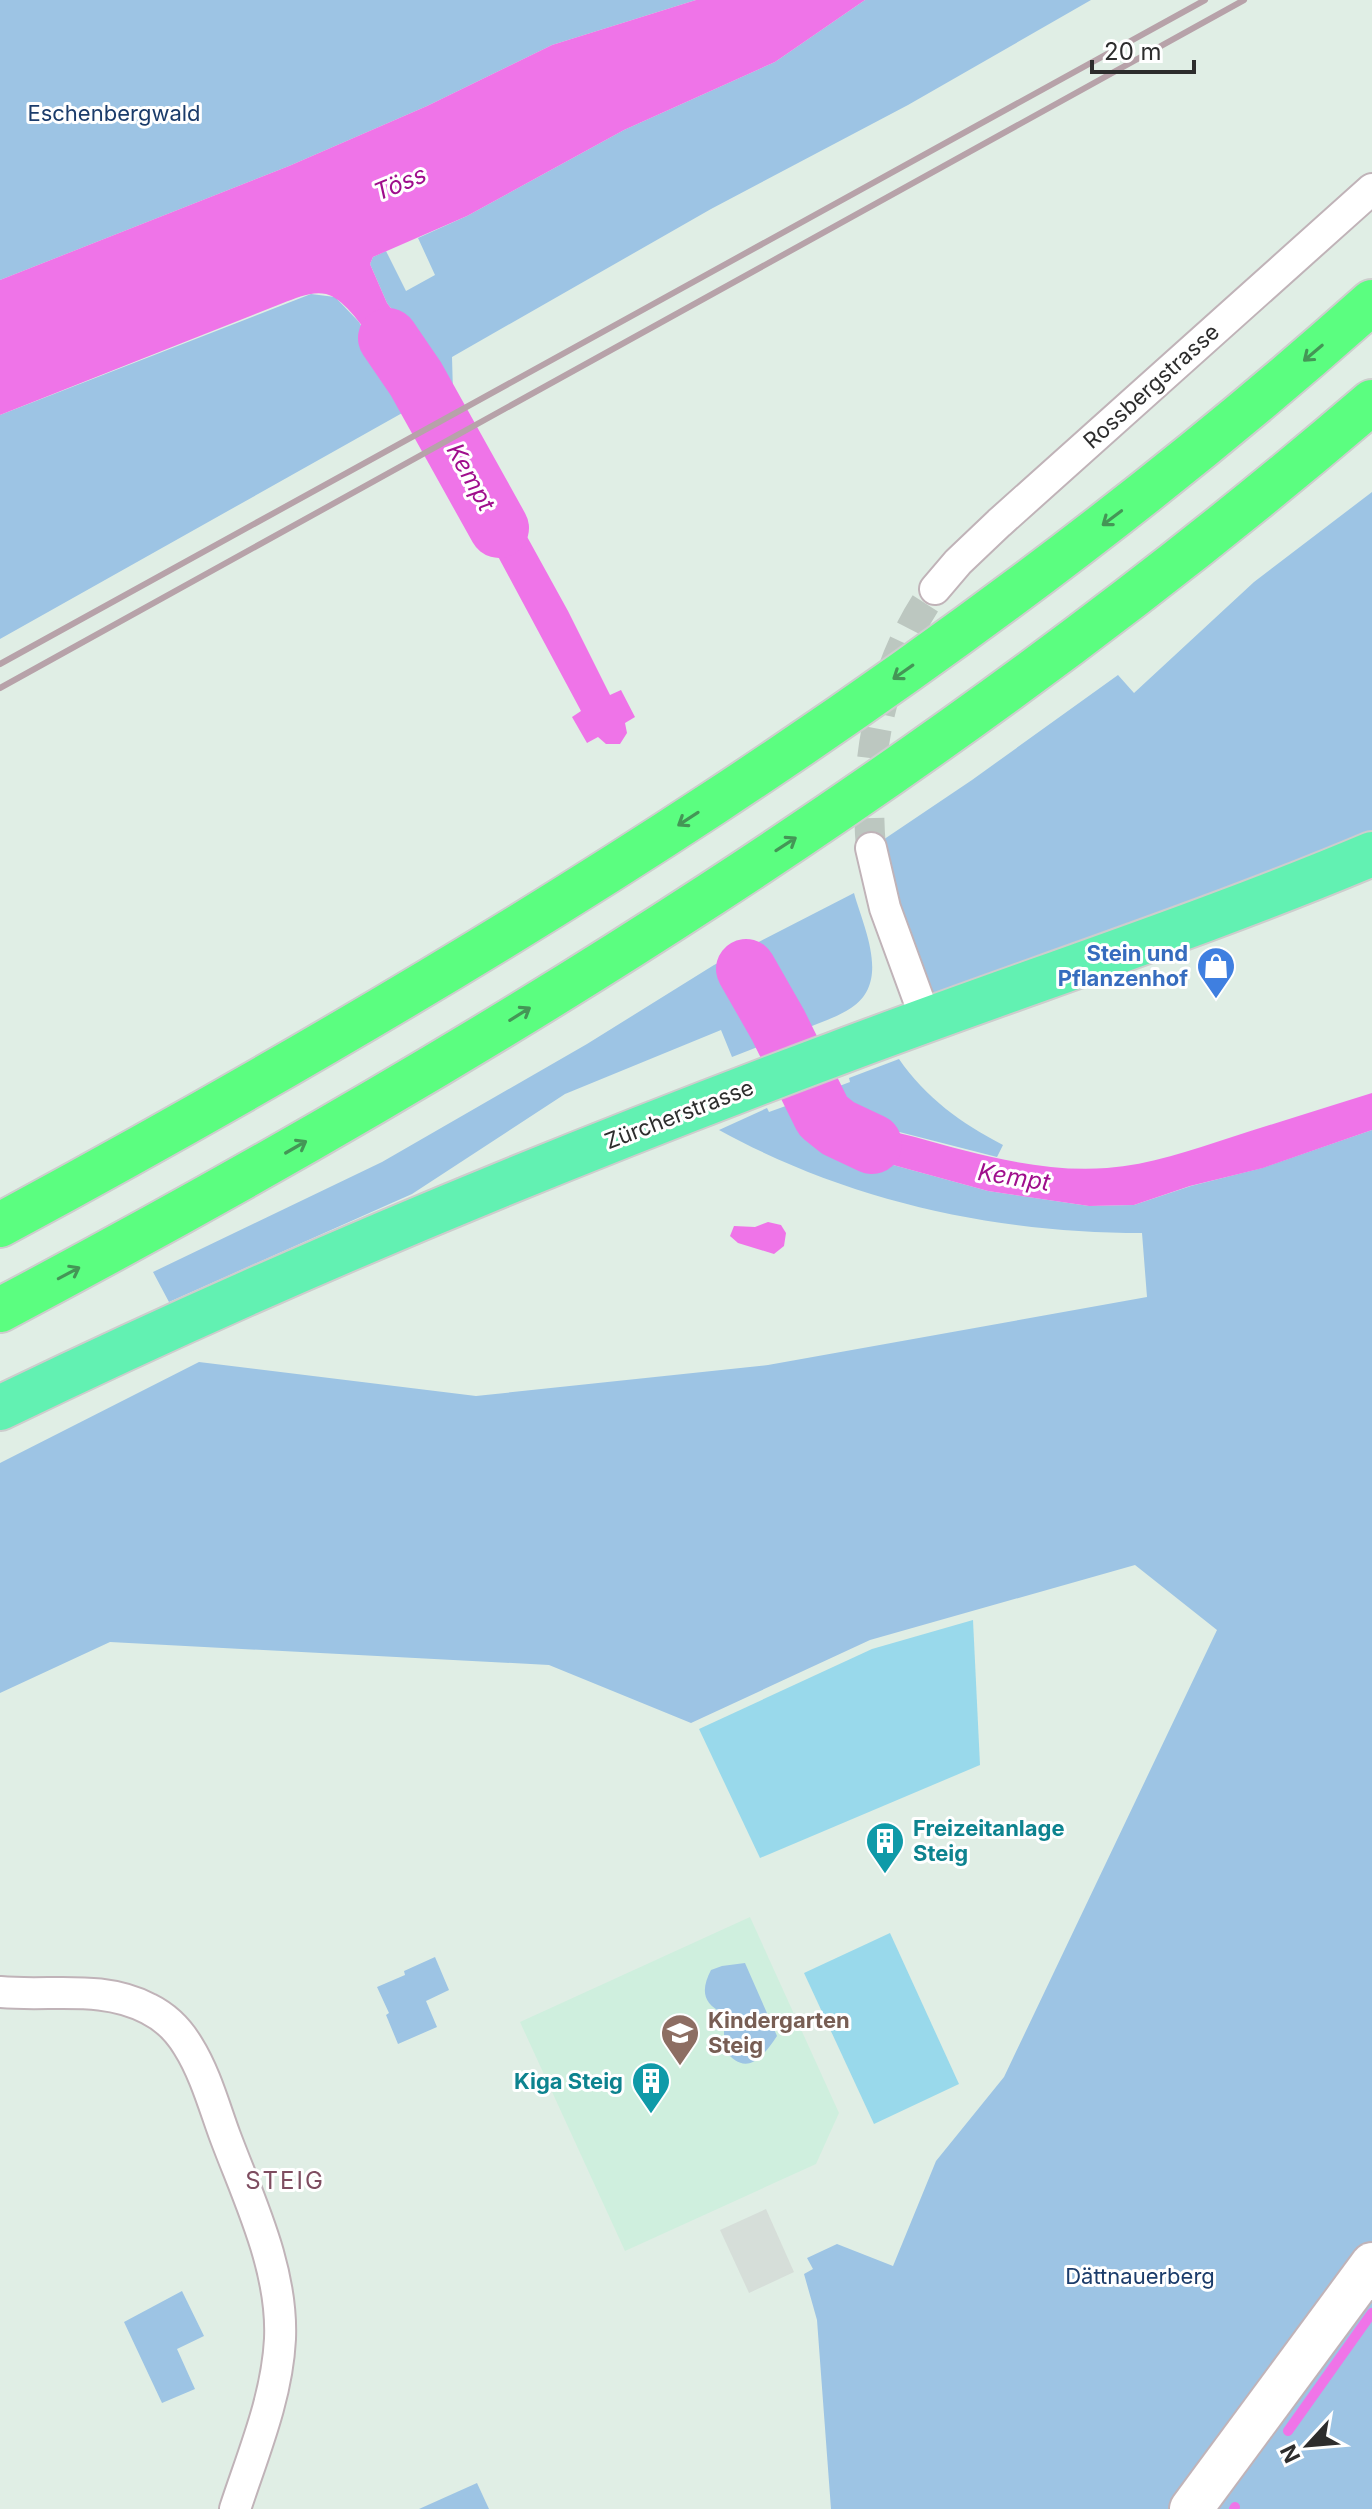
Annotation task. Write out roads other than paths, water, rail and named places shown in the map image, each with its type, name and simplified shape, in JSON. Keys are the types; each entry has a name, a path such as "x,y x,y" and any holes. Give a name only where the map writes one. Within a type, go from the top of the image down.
{"highway":[{"path":"0,1225 228,1100 384,1009 604,874 770,765 931,652 1125,507 1220,432 1372,302"},
{"path":"0,1310 264,1165 423,1073 605,961 811,827 963,723 1110,613 1255,500 1372,402"}],"main road":[{"name":"Zürcherstrasse","path":"0,1408 254,1291 552,1164 838,1053 1372,854"},
{"path":"1191,2509 1372,2264"}],"street":[{"name":"Rossbergstrasse","path":"935,589 999,523 1372,189"},
{"path":"871,848 885,908 926,1020"},
{"path":"0,1992 99,1993 131,2001 169,2023 187,2044 201,2072 260,2231 279,2310 276,2377 235,2509"}],"water":[{"name":"Töss","path":"696,0 865,0 775,62 624,130 467,216 373,257 370,264 387,303 429,358 447,396 414,415 364,328 338,300 315,293 0,415 0,280 289,166 427,106 552,45"},
{"path":"476,444 568,611 610,695 621,690 635,717 625,723 627,733 620,744 606,744 598,737 587,743 572,717 581,711 494,549 442,463"},
{"path":"748,967 763,970 799,1031 768,1043 739,981"},
{"path":"826,1091 842,1110 864,1123 986,1156 1059,1168 1107,1168 1155,1160 1372,1093 1372,1130 1263,1168 1190,1186 1134,1205 1089,1206 988,1191 853,1154 820,1138 806,1125 794,1103"},
{"path":"768,1222 781,1225 786,1233 784,1246 774,1254 738,1243 730,1236 734,1226 755,1227"}],"waterway":[{"name":"Kempt","path":"388,338 416,379 499,528"},
{"name":"Kempt","path":"746,969 823,1116 838,1128 872,1144"},
{"path":"1288,2431 1372,2313"}],"tunnel":[{"path":"871,848 870,780 880,712 902,648 935,589"}],"railway":[{"path":"0,664 1205,0"},
{"path":"0,688 1244,0"}],"place":[{"name":"Stein und Pflanzenhof","path":"1216,1000"},
{"name":"Freizeitanlage Steig","path":"885,1875"},
{"name":"Kindergarten Steig","path":"680,2067"},
{"name":"Kiga Steig","path":"651,2115"}],"district":[{"name":"STEIG","path":"285,2180"}],"park label":[{"name":"Eschenbergwald","path":"114,113"},
{"name":"Dättnauerberg","path":"1140,2276"}]}
